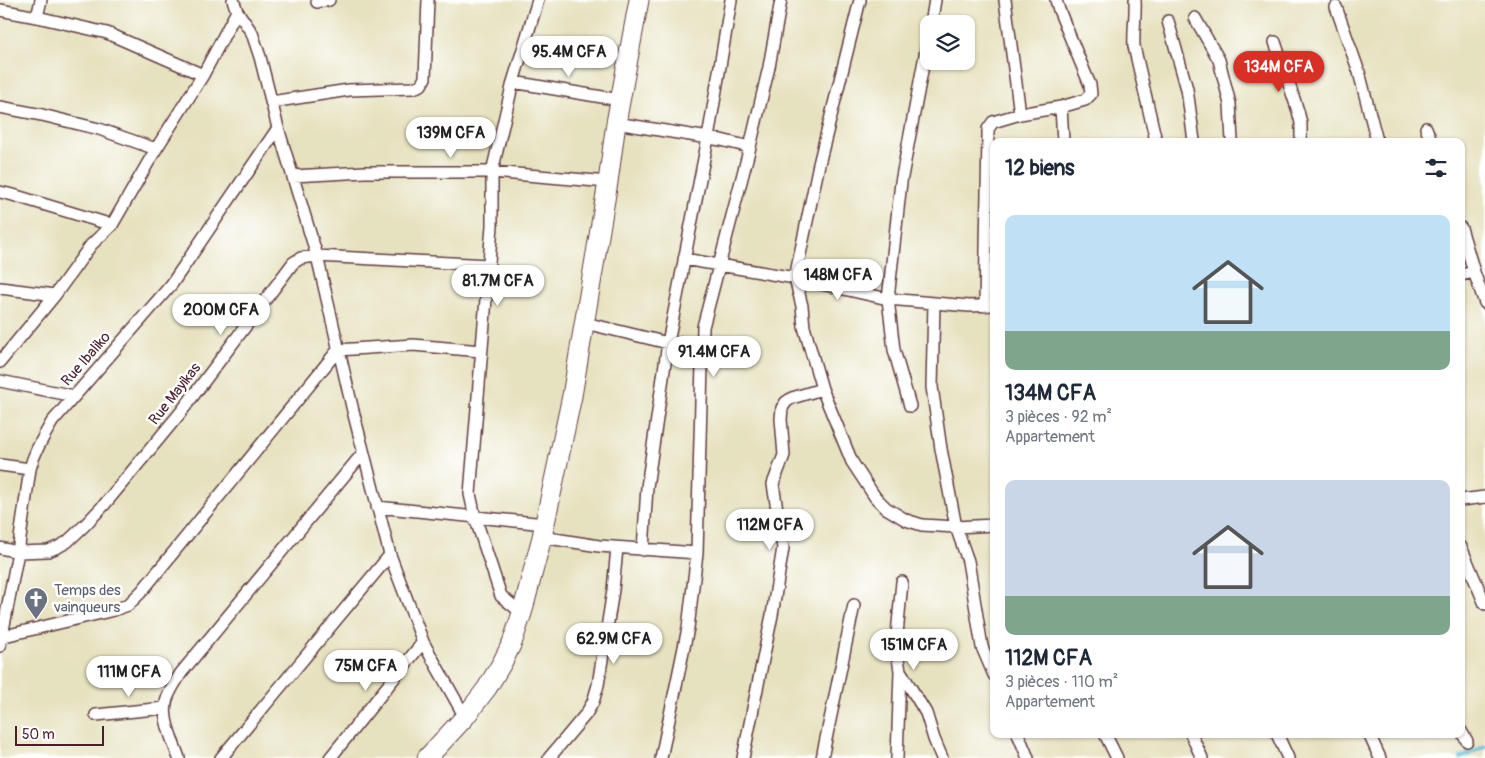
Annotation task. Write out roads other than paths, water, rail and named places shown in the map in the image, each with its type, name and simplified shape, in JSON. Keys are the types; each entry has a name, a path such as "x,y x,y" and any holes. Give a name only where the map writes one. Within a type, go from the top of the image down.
{"main road":[{"path":"427,758 465,717 487,688 512,643 522,613 543,531 572,396 620,100 639,0"}],"street":[{"path":"37,16 41,0"},
{"path":"272,102 349,90 413,88 421,85 425,78 428,0"},
{"path":"522,613 501,596 475,517 470,494 492,226 492,172 513,82 538,0"},
{"path":"644,550 647,487 668,343 708,138 731,0"},
{"path":"661,758 688,628 697,554 703,327 750,147 769,67 781,0"},
{"path":"860,0 819,164 795,278 802,306 804,327 822,389 852,462 875,497 886,508 906,520 922,525 956,527 990,525"},
{"path":"932,15 935,0"},
{"path":"1006,0 1020,114"},
{"path":"684,260 795,278 888,299 969,306 989,305 988,130 993,122 1020,114 1061,107 1085,100 1091,90 1056,0"},
{"path":"1135,0 1134,46 1155,138"},
{"path":"235,5 252,33 260,57 278,128 317,256 338,350 390,555 423,642 465,717"},
{"path":"0,362 55,295 91,245 112,225 156,149 203,75 235,5"},
{"path":"1336,7 1359,72 1376,138"},
{"path":"0,10 37,16 107,33 203,75"},
{"path":"1195,18 1219,60 1230,104 1232,138"},
{"path":"1168,21 1187,89 1194,138"},
{"path":"1275,42 1301,122 1301,138"},
{"path":"910,406 894,350 888,299 901,182 922,70"},
{"path":"513,82 620,100"},
{"path":"0,107 99,129 156,149"},
{"path":"1061,107 1063,138"},
{"path":"616,124 708,138 750,147"},
{"name":"Rue Ibaliko","path":"1,640 18,552 32,458 38,446 52,422 172,285 278,128"},
{"path":"1426,128 1430,138"},
{"path":"293,176 365,172 492,172 608,182"},
{"path":"0,192 112,225"},
{"path":"1465,242 1485,303"},
{"name":"Rue Mayikas","path":"0,548 18,552 48,551 58,548 67,542 104,505 181,412 292,263 301,258 317,256 489,265"},
{"path":"1465,274 1474,272"},
{"path":"0,288 55,295"},
{"path":"934,303 932,386 940,449 956,527 968,561 982,647 990,666"},
{"path":"585,323 668,343 702,344"},
{"path":"1,640 128,605 142,591 338,350 413,345 481,351"},
{"path":"0,381 74,396"},
{"path":"743,758 772,615 783,548 773,484 784,455 782,408 792,398 822,389"},
{"path":"179,758 168,728 166,708 169,693 181,673 364,453"},
{"path":"0,465 30,469"},
{"path":"1465,500 1485,498"},
{"path":"377,507 475,517 618,548 697,554"},
{"path":"550,758 586,714 593,702 598,685 618,548"},
{"path":"221,758 390,555"},
{"path":"1465,556 1485,604"},
{"path":"897,758 900,671 896,645 902,582"},
{"path":"822,758 854,605"},
{"path":"330,758 423,642"},
{"path":"900,671 926,712 942,758"},
{"path":"96,715 166,708"},
{"path":"1020,738 1028,758"},
{"path":"1107,738 1117,758"},
{"path":"1193,738 1202,758"},
{"path":"1279,738 1288,758"},
{"path":"1371,738 1380,758"}],"waterway":[{"path":"1461,758 1485,746"}],"place":[{"name":"Temps des vainqueurs","path":"36,620"}]}
